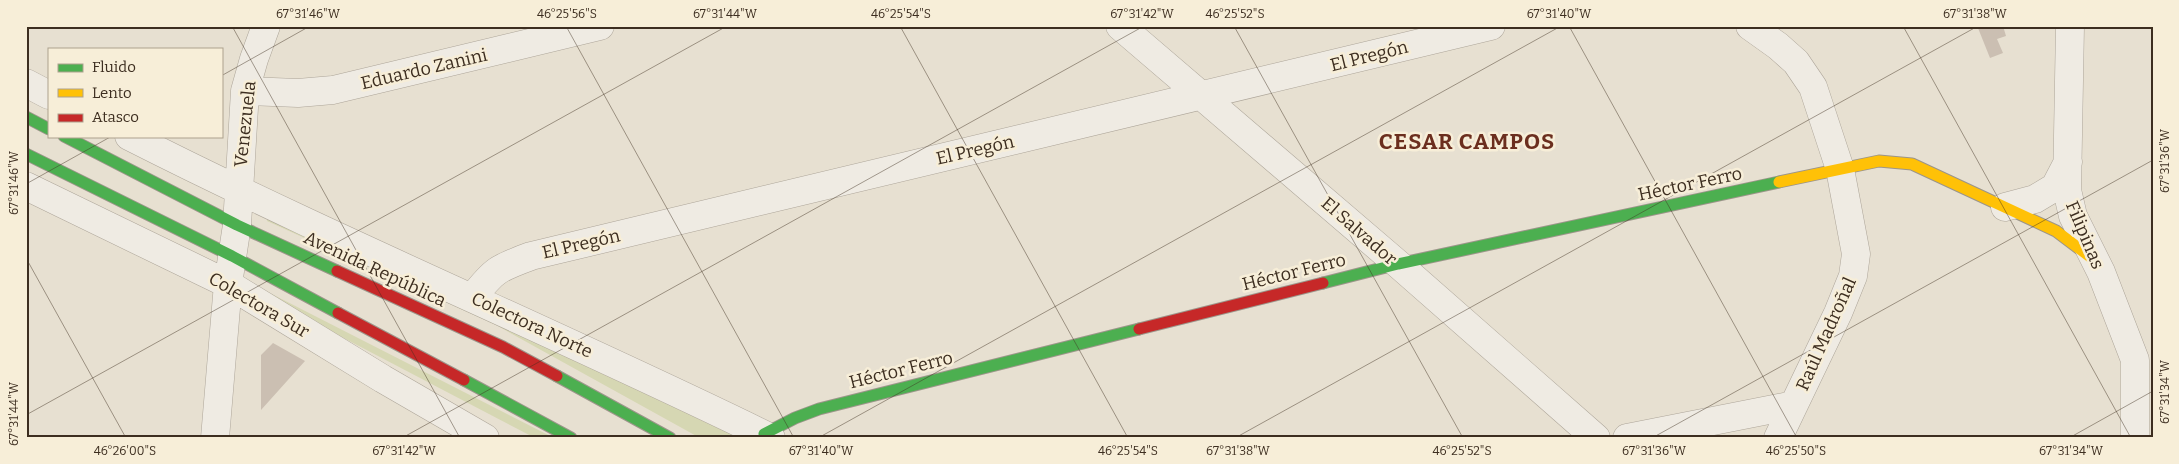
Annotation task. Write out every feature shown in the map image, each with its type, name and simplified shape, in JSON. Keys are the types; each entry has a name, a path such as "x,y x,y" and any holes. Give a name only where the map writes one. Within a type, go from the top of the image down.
{"street":[{"name":"Venezuela","path":"215,438 228,284 237,225 245,91 266,26"},
{"name":"Eduardo Zanini","path":"245,91 298,93 333,90 600,26"},
{"name":"El Salvador","path":"1120,26 1398,264 1596,438"},
{"name":"El Pregón","path":"473,297 490,276 504,266 531,256 1491,26"},
{"name":"Raúl Madroñal","path":"1750,26 1778,46 1796,62 1813,88 1840,170 1856,254 1853,276 1838,313 1778,438"},
{"name":"Filipinas","path":"2070,26 2067,190 2073,216 2101,272 2135,360 2134,438"},
{"path":"26,83 48,94"},
{"path":"26,117 48,128"},
{"name":"Avenida República","path":"68,138 237,225 503,347 670,438"},
{"name":"Colectora Norte","path":"134,138 238,191 473,297 768,436"},
{"path":"26,154 232,256 571,438"},
{"path":"2005,207 2035,199 2055,187 2068,160"},
{"name":"Héctor Ferro","path":"768,436 795,418 819,409 1398,264 1879,161 1912,164 2056,231 2093,259"},
{"name":"Colectora Sur","path":"26,186 228,284 467,434"},
{"path":"1627,438 1794,405"}],"green space":[{"path":"267,215 743,438 700,438 496,325 267,221"},
{"path":"262,289 554,438 535,438 269,299"}],"building":[{"path":"1983,26 2003,26 2006,36 1997,39 2003,53 1990,58 1978,28"},
{"path":"273,343 305,361 261,410 261,355"}],"traffic: fast":[{"path":"26,117 48,128"},
{"path":"68,138 237,225 337,271"},
{"path":"26,154 232,256 338,313"},
{"path":"1323,283 1398,264 1779,182"},
{"path":"764,434 795,418 819,409 1139,329"},
{"path":"557,376 670,438"},
{"path":"464,380 571,438"}],"traffic: slow":[{"path":"1779,182 1879,161 1912,164 2056,231 2093,259"}],"traffic: jam":[{"path":"337,271 503,347 557,376"},
{"path":"1139,329 1323,283"},
{"path":"338,313 464,380"}],"district":[{"name":"CESAR CAMPOS","path":"1467,141"}]}
